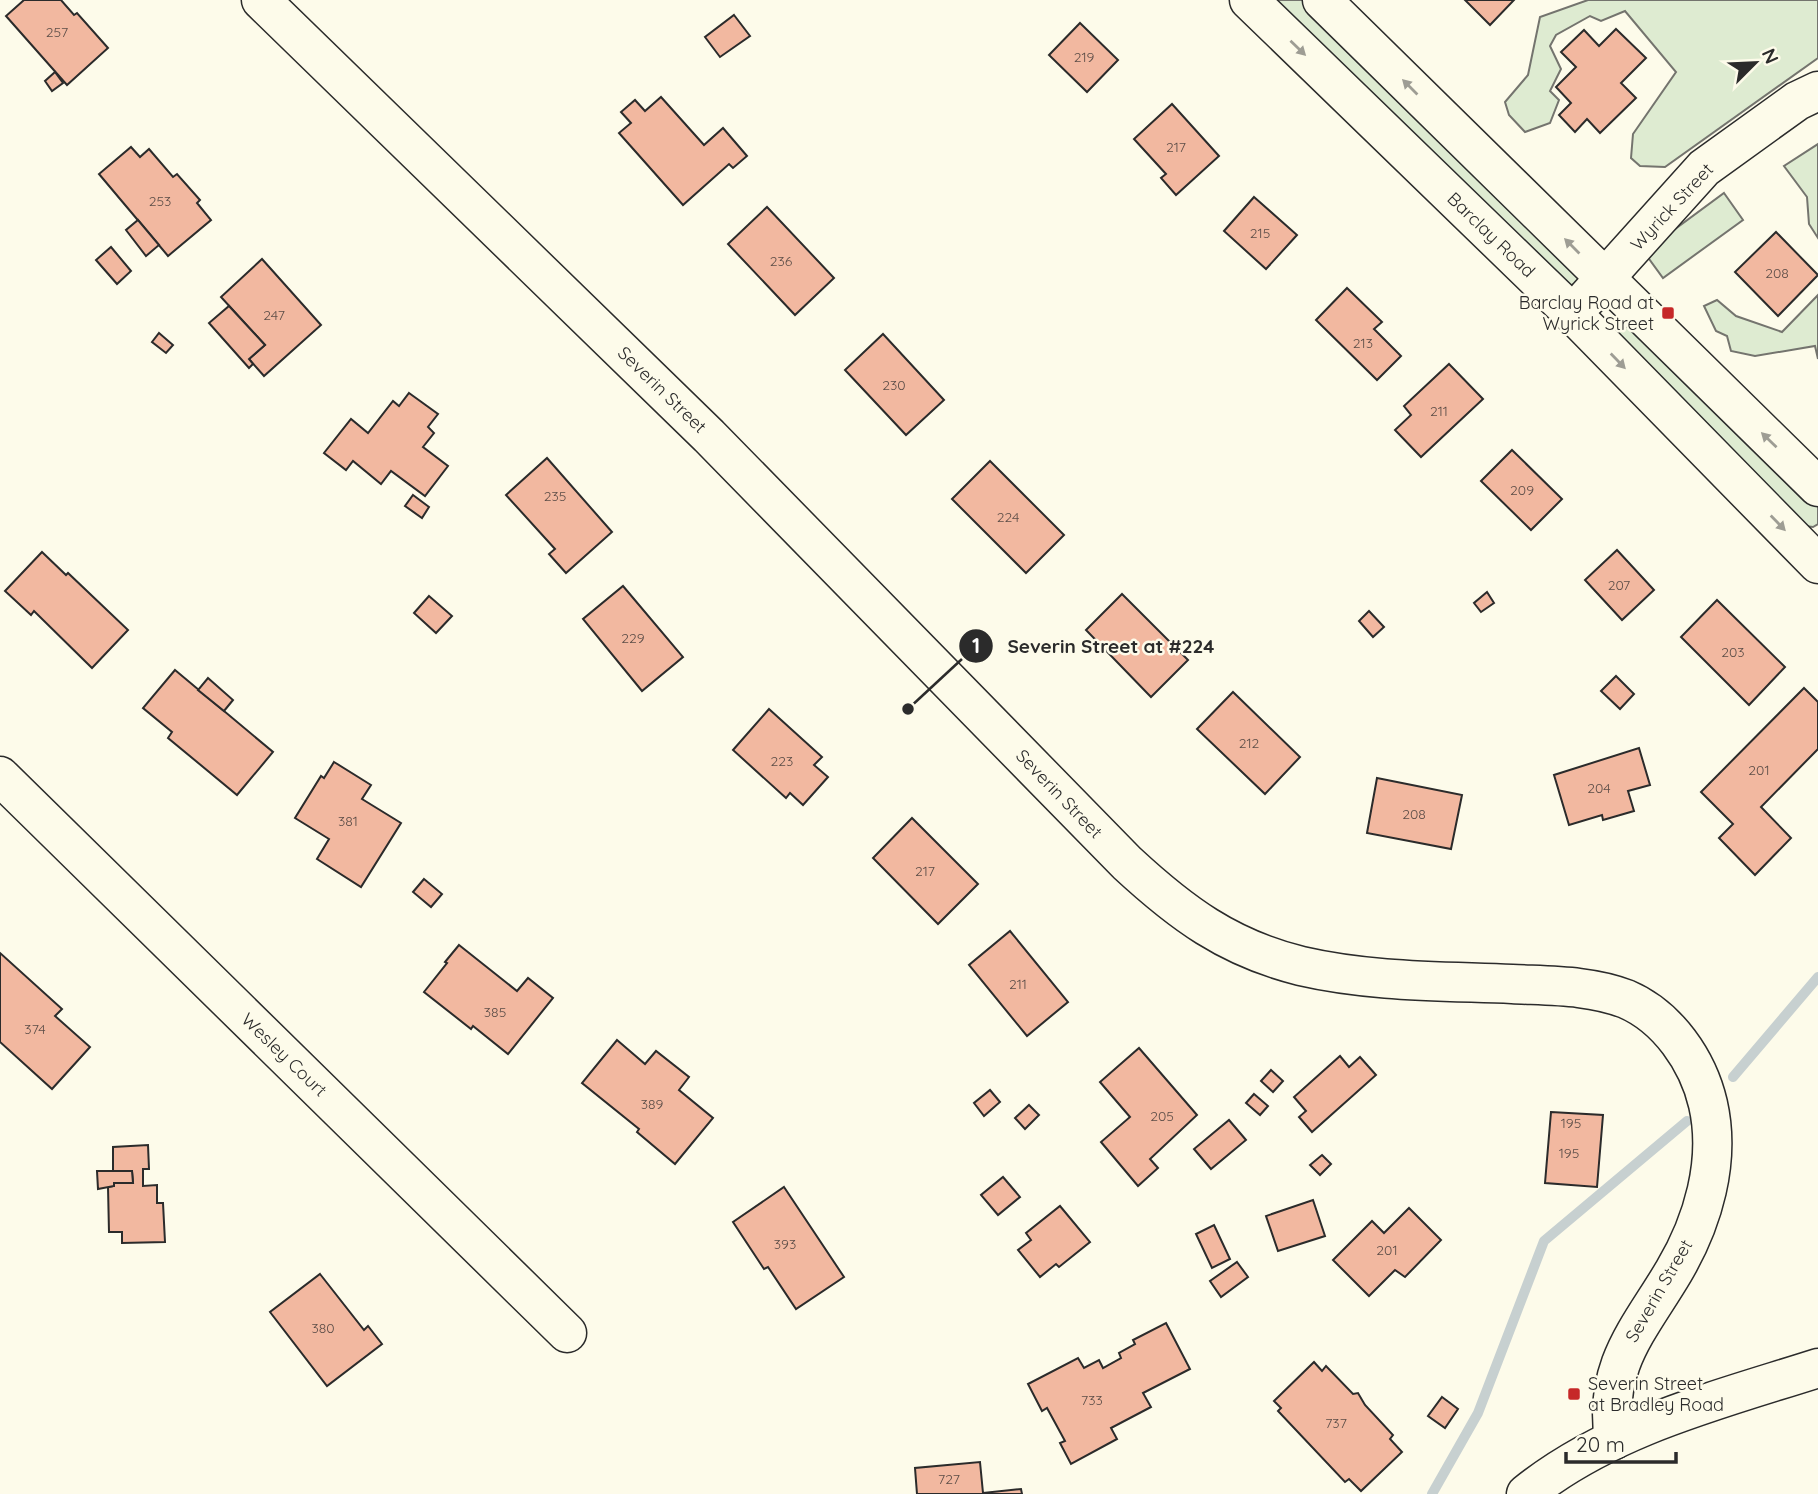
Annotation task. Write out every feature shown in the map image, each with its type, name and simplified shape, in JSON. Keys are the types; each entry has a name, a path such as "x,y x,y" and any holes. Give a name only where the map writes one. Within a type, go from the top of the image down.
{"street":[{"name":"Severin Street","path":"261,0 709,436 1126,863 1168,901 1212,931 1262,955 1303,966 1398,980 1573,987 1607,993 1645,1010 1675,1037 1694,1067 1708,1105 1712,1155 1709,1180 1695,1228 1676,1268 1630,1340 1620,1363 1611,1405 1614,1440"},
{"name":"Barclay Road","path":"1249,0 1573,314 1818,564"},
{"path":"1322,0 1818,487"},
{"name":"Wyrick Street","path":"1573,314 1704,169 1797,101 1818,91"},
{"name":"Wesley Court","path":"0,776 567,1333"},
{"path":"1526,1494 1569,1465 1614,1440 1685,1412 1818,1368"}],"green space":[{"path":"1267,0 1306,0 1582,272 1577,283 1569,286"},
{"path":"1588,0 1818,0 1818,58 1665,167 1640,166 1631,158 1633,134 1676,72 1625,11 1601,21 1590,16 1556,35 1550,46 1561,69 1550,91 1559,100 1550,123 1525,132 1509,115 1505,102 1528,75 1540,17"},
{"path":"1818,144 1818,238 1809,224 1807,197 1784,166"},
{"path":"1724,193 1743,220 1663,278 1644,252"},
{"path":"1818,295 1818,359 1815,346 1755,356 1731,351 1727,336 1716,331 1704,306 1717,300 1736,316 1782,332"},
{"path":"1625,324 1818,505 1818,524 1813,527 1805,526 1619,338 1619,332"}],"building":[{"path":"24,0 61,0 74,15 77,13 108,48 67,85 6,16"},
{"path":"1465,0 1514,0 1490,25"},
{"path":"734,15 750,36 720,57 705,37"},
{"path":"1080,23 1118,60 1087,92 1049,55"},
{"path":"1616,29 1646,58 1621,83 1636,98 1600,133 1587,119 1575,132 1559,115 1571,103 1556,87 1576,67 1561,52 1584,30 1599,46"},
{"path":"55,72 63,83 52,91 45,81"},
{"path":"661,97 704,145 723,128 747,156 733,168 729,164 683,205 619,133 631,123 621,112 635,100 645,111"},
{"path":"1172,104 1219,156 1176,195 1161,178 1166,174 1134,139"},
{"path":"131,147 140,157 149,149 173,177 177,174 200,200 197,203 211,220 168,256 99,174"},
{"path":"1254,197 1297,235 1266,269 1224,231"},
{"path":"767,207 834,278 795,315 728,244"},
{"path":"138,220 159,245 146,256 126,230"},
{"path":"1776,232 1818,275 1778,316 1735,272"},
{"path":"111,247 131,271 117,284 96,260"},
{"path":"262,259 321,325 264,376 249,359 265,345 221,297"},
{"path":"1347,288 1382,322 1374,329 1401,356 1377,380 1316,320"},
{"path":"229,306 265,345 249,359 253,364 249,368 209,323"},
{"path":"159,333 173,345 166,353 152,342"},
{"path":"883,334 944,400 906,435 845,370"},
{"path":"1449,364 1483,399 1421,457 1395,430 1411,415 1404,406"},
{"path":"409,393 438,414 428,427 434,433 423,447 448,466 425,496 391,471 381,484 353,461 346,470 324,453 351,419 368,433 393,401 399,406"},
{"path":"1512,450 1562,499 1531,530 1481,481"},
{"path":"547,458 612,532 566,573 549,554 555,549 506,495"},
{"path":"990,461 1064,535 1026,573 952,499"},
{"path":"413,495 429,507 422,518 405,506"},
{"path":"1617,550 1654,590 1622,620 1585,580"},
{"path":"42,552 128,630 92,668 34,611 31,615 5,591"},
{"path":"623,586 683,657 642,691 583,619"},
{"path":"1487,592 1494,603 1481,612 1474,603"},
{"path":"1122,594 1188,660 1151,697 1086,630"},
{"path":"429,596 452,616 436,633 414,613"},
{"path":"1717,600 1785,667 1749,705 1681,637"},
{"path":"1369,611 1384,627 1373,637 1359,621"},
{"path":"175,670 273,752 237,795 168,738 172,732 143,708"},
{"path":"1616,676 1634,694 1620,709 1601,691"},
{"path":"208,678 233,700 224,711 198,690"},
{"path":"1804,688 1818,702 1818,749 1761,807 1791,838 1755,875 1719,838 1733,824 1701,792"},
{"path":"1233,692 1300,757 1265,794 1197,729"},
{"path":"769,709 822,757 814,765 828,777 803,805 790,793 786,798 733,750"},
{"path":"1639,748 1650,785 1628,791 1634,811 1603,820 1602,815 1569,825 1554,775"},
{"path":"334,762 371,785 362,799 401,823 361,887 317,859 329,839 295,818 321,776 324,778"},
{"path":"1377,778 1462,795 1451,849 1367,833"},
{"path":"912,818 978,884 938,924 873,858"},
{"path":"424,879 442,894 431,907 413,892"},
{"path":"1010,931 1068,1002 1027,1036 969,965"},
{"path":"459,945 517,991 528,978 553,998 508,1054 424,992"},
{"path":"0,953 62,1009 55,1016 90,1047 52,1089 0,1042"},
{"path":"617,1040 645,1064 656,1051 689,1077 679,1090 713,1118 675,1164 637,1132 639,1129 582,1083"},
{"path":"1139,1048 1197,1115 1150,1159 1158,1168 1138,1186 1101,1142 1130,1117 1100,1082"},
{"path":"1340,1056 1349,1067 1360,1057 1376,1075 1312,1132 1299,1117 1306,1111 1294,1097"},
{"path":"1271,1070 1283,1081 1273,1092 1261,1081"},
{"path":"990,1090 1000,1102 984,1116 974,1103"},
{"path":"1254,1094 1268,1106 1260,1115 1246,1103"},
{"path":"1029,1105 1039,1115 1025,1129 1015,1118"},
{"path":"1551,1112 1603,1115 1597,1187 1545,1183"},
{"path":"1229,1120 1246,1140 1211,1169 1194,1149"},
{"path":"148,1145 149,1169 143,1169 143,1186 157,1185 157,1203 163,1203 165,1242 122,1243 122,1232 109,1232 108,1187 114,1186 114,1183 133,1183 132,1171 113,1172 113,1147"},
{"path":"1322,1155 1331,1164 1320,1175 1310,1165"},
{"path":"97,1171 132,1171 133,1183 114,1183 114,1186 98,1189"},
{"path":"1003,1177 1020,1197 998,1215 981,1195"},
{"path":"784,1187 844,1277 796,1309 768,1267 764,1269 733,1222"},
{"path":"1313,1200 1325,1236 1278,1251 1266,1216"},
{"path":"1060,1206 1090,1242 1059,1267 1056,1264 1040,1277 1018,1250 1031,1240 1026,1233"},
{"path":"1409,1208 1441,1240 1405,1277 1395,1270 1369,1296 1333,1260 1372,1221 1384,1233"},
{"path":"1214,1225 1230,1259 1212,1268 1196,1234"},
{"path":"1237,1262 1248,1277 1221,1297 1210,1281"},
{"path":"320,1274 364,1330 368,1326 382,1344 327,1386 270,1312"},
{"path":"1166,1323 1190,1369 1143,1393 1151,1407 1111,1428 1117,1439 1071,1464 1060,1443 1065,1441 1047,1408 1042,1411 1028,1384 1078,1358 1084,1368 1099,1360 1103,1368 1121,1358 1119,1353 1135,1344 1133,1340"},
{"path":"1314,1362 1322,1371 1326,1366 1353,1394 1358,1393 1365,1405 1393,1435 1390,1439 1402,1452 1361,1491 1349,1479 1345,1482 1278,1411 1281,1408 1274,1401"},
{"path":"1442,1397 1458,1409 1445,1428 1428,1416"},
{"path":"980,1462 983,1493 1021,1489 1022,1494 917,1494 915,1468"}],"waterway":[{"path":"1733,1077 1818,977"},
{"path":"1432,1494 1478,1413 1544,1241 1687,1121"}],"place":[{"name":"Barclay Road at Wyrick Street","path":"1668,313"},
{"name":"Severin Street at #224","path":"908,709"},
{"name":"Severin Street at Bradley Road","path":"1574,1394"}]}
